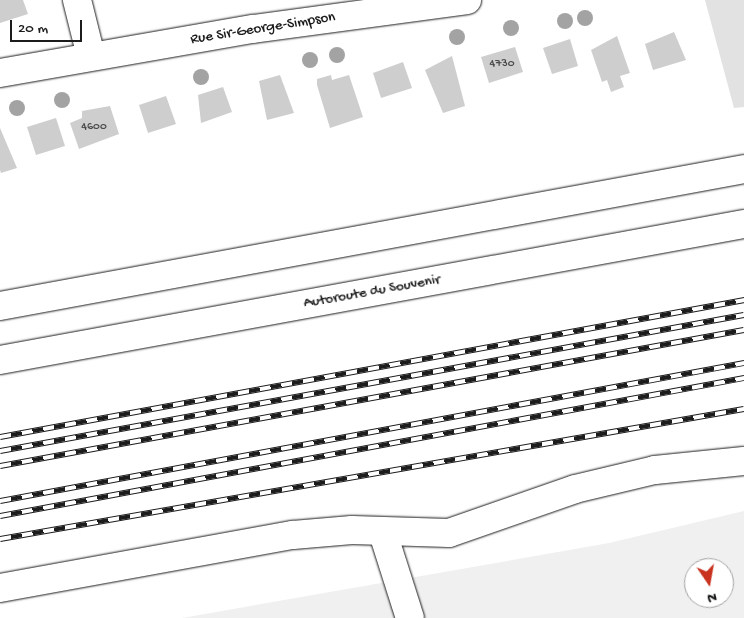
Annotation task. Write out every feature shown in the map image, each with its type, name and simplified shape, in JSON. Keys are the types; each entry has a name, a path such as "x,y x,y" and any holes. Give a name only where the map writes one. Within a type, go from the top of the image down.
{"main road":[{"path":"77,0 91,56"},
{"name":"Rue Sir-George-Simpson","path":"0,73 392,5 467,0"},
{"path":"0,306 744,169"},
{"name":"Autoroute du Souvenir","path":"0,360 744,224"},
{"path":"0,588 293,535 352,530 383,533 449,532 576,489 655,470 744,461"},
{"path":"383,533 410,618"}],"shaded area":[{"path":"705,0 744,0 744,107 734,108"},
{"path":"744,511 744,618 182,618 609,543"}],"building":[{"path":"0,0 23,0 28,14 0,23"},
{"path":"674,32 686,60 653,70 645,44"},
{"path":"617,36 630,73 620,76 624,87 611,92 607,80 602,82 591,50"},
{"path":"570,39 578,66 552,74 543,48"},
{"path":"515,47 523,72 489,83 481,57"},
{"path":"452,56 465,106 443,113 425,70"},
{"path":"403,62 412,88 381,98 373,73"},
{"path":"280,75 294,113 267,120 259,81"},
{"path":"331,75 332,80 349,75 363,117 330,128 317,85 317,79"},
{"path":"223,87 232,112 201,123 198,95"},
{"path":"166,96 176,124 148,133 139,105"},
{"path":"110,106 119,134 79,149 70,123 82,118 82,111"},
{"path":"56,118 65,146 36,155 27,127"},
{"path":"0,128 17,168 1,173 0,170"}],"railway":[{"path":"0,437 744,300"},
{"path":"0,451 744,315"},
{"path":"0,466 744,330"},
{"path":"0,501 744,363"},
{"path":"0,516 744,378"},
{"path":"0,539 744,409"}]}
